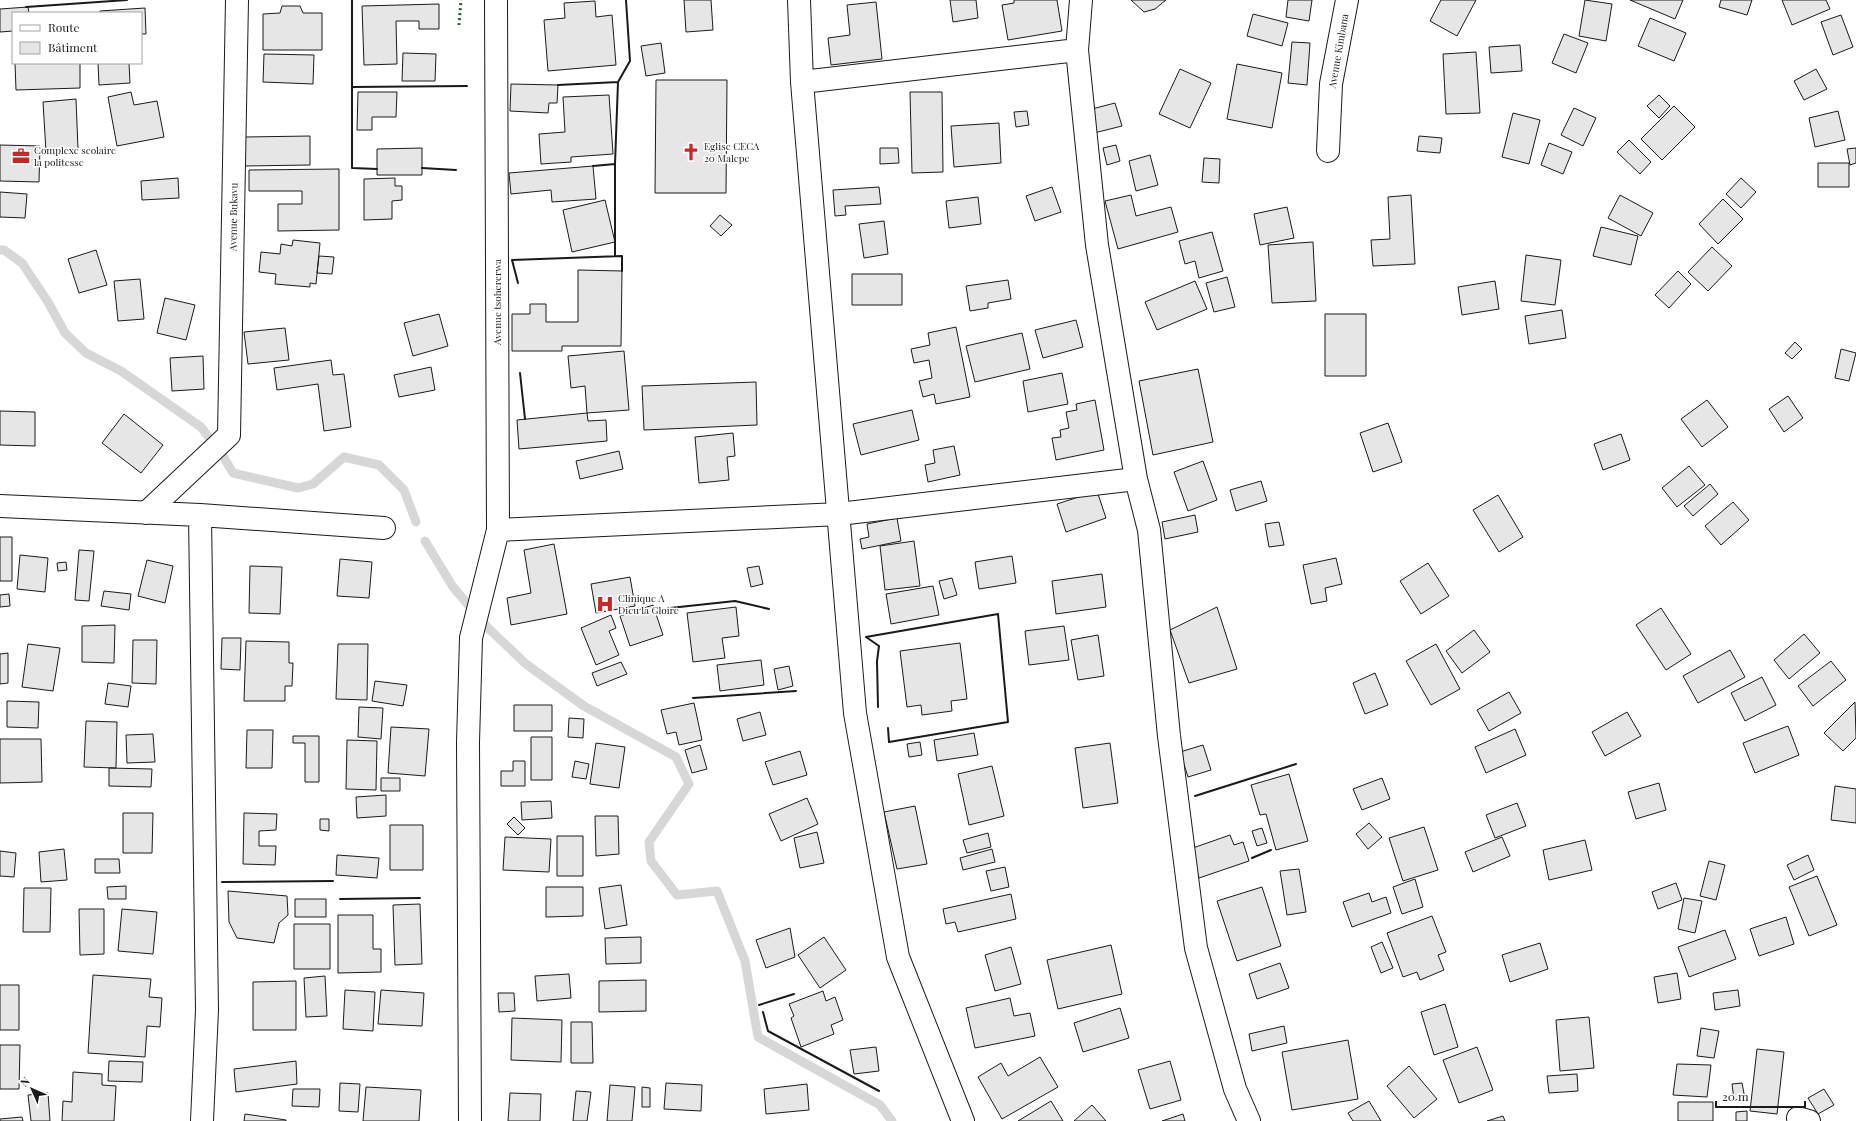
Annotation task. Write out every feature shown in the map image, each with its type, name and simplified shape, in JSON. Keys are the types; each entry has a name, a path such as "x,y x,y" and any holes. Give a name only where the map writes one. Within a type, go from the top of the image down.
{"street":[{"name":"Avenue Bukavu","path":"146,513 229,435 237,0"},
{"name":"Avenue tsohererwa","path":"470,1121 468,742 472,629 498,530 496,0"},
{"path":"799,0 802,82 855,713 898,957 963,1121"},
{"path":"1081,0 1076,50 1097,245 1136,479 1149,530 1169,736 1196,948 1234,1089 1249,1121"},
{"name":"Avenue Kimbana","path":"1328,151 1330,84 1347,0"},
{"path":"802,82 1076,50"},
{"path":"498,530 839,514 1136,479"},
{"path":"0,506 200,515 384,528"},
{"path":"200,515 207,1010 202,1121"}],"building":[{"path":"684,0 711,0 713,30 686,32"},
{"path":"950,0 976,0 978,18 953,22"},
{"path":"1014,0 1057,0 1062,31 1008,40 1002,5 1014,3"},
{"path":"1131,0 1166,0 1155,9 1144,12"},
{"path":"1288,0 1312,0 1309,21 1286,17"},
{"path":"1441,0 1476,0 1457,36 1430,21"},
{"path":"1585,0 1612,4 1606,41 1579,36"},
{"path":"1630,0 1683,0 1675,19"},
{"path":"1721,0 1752,0 1747,15 1719,7"},
{"path":"1782,0 1826,0 1830,9 1792,25"},
{"path":"595,1 596,17 612,15 616,65 548,71 544,20 565,18 564,3"},
{"path":"876,2 882,59 831,65 828,38 850,35 847,5"},
{"path":"439,4 439,29 419,29 419,21 396,21 397,64 364,65 362,6"},
{"path":"282,6 300,6 303,13 322,13 322,50 263,50 263,14 280,13"},
{"path":"28,7 29,12 12,12 12,31 0,32 0,9"},
{"path":"145,8 146,34 142,34 142,12 100,11"},
{"path":"1253,14 1288,23 1282,46 1247,36"},
{"path":"1841,15 1853,47 1833,55 1821,22"},
{"path":"1650,18 1686,33 1674,61 1638,46"},
{"path":"1564,34 1588,43 1576,73 1552,63"},
{"path":"1292,42 1310,43 1307,85 1288,83"},
{"path":"661,43 665,73 646,76 641,46"},
{"path":"1520,45 1522,71 1491,73 1489,47"},
{"path":"1476,52 1480,113 1446,114 1443,54"},
{"path":"403,53 436,54 435,81 402,81"},
{"path":"264,54 314,55 313,84 263,82"},
{"path":"15,64 80,64 80,88 16,90"},
{"path":"98,64 129,64 130,83 99,85"},
{"path":"1237,64 1282,73 1272,128 1227,119"},
{"path":"1180,69 1211,83 1190,128 1159,114"},
{"path":"1816,69 1827,89 1804,100 1794,81"},
{"path":"656,80 727,80 726,193 655,193"},
{"path":"511,84 558,85 557,103 549,103 548,113 510,111"},
{"path":"131,92 134,105 157,101 164,137 117,146 108,97"},
{"path":"358,92 397,92 396,117 372,117 372,130 357,130"},
{"path":"910,92 942,92 943,172 912,173"},
{"path":"609,95 613,154 571,157 571,162 541,164 539,134 565,132 563,97"},
{"path":"1659,95 1670,106 1659,118 1647,106"},
{"path":"76,99 78,149 46,152 43,102"},
{"path":"1115,103 1122,126 1094,133 1088,110"},
{"path":"1674,106 1695,127 1662,160 1641,139"},
{"path":"1574,108 1596,118 1583,146 1561,135"},
{"path":"1027,111 1029,125 1016,127 1014,112"},
{"path":"1838,111 1845,140 1815,147 1809,118"},
{"path":"1513,113 1540,120 1529,164 1502,157"},
{"path":"999,123 1001,163 954,167 951,126"},
{"path":"310,136 310,165 245,166 245,137"},
{"path":"1419,136 1442,138 1440,153 1417,151"},
{"path":"1629,140 1651,162 1640,174 1617,152"},
{"path":"1549,143 1572,152 1563,174 1541,165"},
{"path":"0,145 40,146 39,182 0,181"},
{"path":"1116,145 1120,161 1107,165 1103,148"},
{"path":"422,148 422,175 377,175 377,149"},
{"path":"880,148 898,148 899,163 880,164"},
{"path":"1856,148 1856,163 1850,165 1847,149"},
{"path":"1150,155 1158,185 1136,191 1129,161"},
{"path":"1204,158 1220,159 1219,183 1202,182"},
{"path":"1818,163 1849,163 1849,187 1818,187"},
{"path":"593,166 596,199 552,202 551,190 511,194 509,173"},
{"path":"339,169 339,230 278,231 278,204 302,204 302,191 249,191 249,170"},
{"path":"178,178 179,198 142,200 141,181"},
{"path":"395,178 395,186 402,186 402,200 392,201 392,219 364,220 364,179"},
{"path":"1741,178 1756,192 1741,208 1726,194"},
{"path":"879,187 881,204 845,206 846,215 835,216 833,190"},
{"path":"1052,187 1061,212 1035,221 1026,196"},
{"path":"0,192 27,194 25,218 0,217"},
{"path":"1131,195 1136,216 1171,207 1178,232 1118,249 1105,201"},
{"path":"1411,195 1415,264 1373,266 1371,240 1390,239 1388,197"},
{"path":"1620,195 1653,213 1641,236 1608,218"},
{"path":"978,197 981,224 949,228 946,201"},
{"path":"1723,199 1743,219 1718,244 1699,224"},
{"path":"605,200 615,242 572,252 563,210"},
{"path":"1287,207 1294,238 1260,245 1254,214"},
{"path":"720,215 732,225 721,236 710,226"},
{"path":"884,221 888,254 864,258 859,224"},
{"path":"1601,227 1638,236 1631,265 1593,256"},
{"path":"1212,232 1223,271 1199,278 1195,261 1185,264 1179,241"},
{"path":"293,240 320,243 316,284 310,283 310,287 275,284 276,274 259,272 261,252 280,254 281,244 292,246"},
{"path":"1313,242 1316,301 1272,303 1268,245"},
{"path":"1712,247 1732,266 1708,291 1688,272"},
{"path":"96,250 107,285 79,293 68,259"},
{"path":"1526,255 1561,260 1555,305 1521,301"},
{"path":"319,256 334,257 332,274 317,273"},
{"path":"578,270 622,271 621,346 562,346 562,351 512,351 512,314 530,314 530,304 546,304 546,322 578,322"},
{"path":"1678,271 1691,284 1669,308 1655,295"},
{"path":"852,274 902,274 902,305 852,305"},
{"path":"1227,277 1235,307 1214,312 1206,283"},
{"path":"140,279 144,319 118,321 114,281"},
{"path":"1008,280 1011,299 988,303 988,308 970,311 966,286"},
{"path":"1195,281 1207,309 1157,330 1145,302"},
{"path":"1495,281 1499,309 1462,315 1458,287"},
{"path":"165,298 195,305 186,340 157,333"},
{"path":"1562,310 1566,338 1529,344 1525,316"},
{"path":"439,314 448,346 413,356 404,323"},
{"path":"1325,314 1366,314 1366,376 1325,376"},
{"path":"1076,320 1083,347 1043,358 1035,330"},
{"path":"956,327 970,397 936,404 934,394 923,397 919,381 932,378 929,360 914,363 911,349 930,345 928,333"},
{"path":"285,328 289,360 248,364 244,332"},
{"path":"1022,333 1030,369 975,382 966,346"},
{"path":"1795,342 1802,349 1792,359 1785,353"},
{"path":"1841,349 1856,353 1849,381 1835,378"},
{"path":"624,351 629,410 587,413 585,386 571,388 568,356"},
{"path":"203,356 204,389 172,391 170,358"},
{"path":"331,360 333,375 344,374 351,427 324,431 318,384 277,390 274,368"},
{"path":"431,367 435,390 399,397 394,375"},
{"path":"1198,369 1213,442 1153,455 1139,381"},
{"path":"1062,373 1068,404 1028,412 1023,381"},
{"path":"756,382 757,425 644,430 642,386"},
{"path":"1788,396 1803,418 1784,432 1769,409"},
{"path":"1095,400 1104,450 1056,460 1052,438 1061,437 1060,430 1069,428 1066,412 1077,410 1076,404"},
{"path":"1707,400 1728,427 1702,447 1681,419"},
{"path":"912,410 919,440 861,455 853,424"},
{"path":"0,411 35,412 35,446 0,445"},
{"path":"587,413 588,421 606,420 607,441 519,449 517,420"},
{"path":"124,414 163,445 141,473 102,443"},
{"path":"1388,423 1402,462 1373,472 1360,433"},
{"path":"733,433 735,456 727,457 729,480 699,483 695,437"},
{"path":"1621,434 1630,460 1603,470 1594,444"},
{"path":"954,446 960,475 928,482 925,465 935,463 933,450"},
{"path":"619,451 623,469 580,479 576,461"},
{"path":"1203,461 1217,500 1188,511 1174,472"},
{"path":"1689,466 1705,485 1677,507 1662,488"},
{"path":"1261,481 1267,501 1236,511 1230,490"},
{"path":"1710,484 1718,494 1693,516 1684,506"},
{"path":"1097,491 1106,518 1066,532 1057,504"},
{"path":"1498,495 1523,537 1499,552 1473,510"},
{"path":"1733,502 1749,520 1721,545 1705,526"},
{"path":"1195,515 1198,532 1165,539 1162,522"},
{"path":"897,518 901,541 862,549 860,539 869,537 867,524"},
{"path":"1279,522 1284,545 1269,547 1265,524"},
{"path":"0,537 12,537 12,581 0,581"},
{"path":"914,541 920,586 885,590 880,546"},
{"path":"554,544 567,614 511,625 507,598 531,593 524,550"},
{"path":"79,550 94,551 89,601 75,600"},
{"path":"20,555 48,558 45,592 17,589"},
{"path":"1012,556 1016,583 979,589 975,562"},
{"path":"1336,558 1342,584 1325,588 1327,601 1311,604 1303,565"},
{"path":"340,559 372,562 369,598 337,596"},
{"path":"147,560 173,566 165,603 138,596"},
{"path":"66,562 67,570 58,571 57,563"},
{"path":"1428,563 1449,596 1421,614 1400,581"},
{"path":"250,566 282,567 280,614 249,613"},
{"path":"759,566 763,584 751,587 747,568"},
{"path":"1102,574 1106,607 1056,614 1052,581"},
{"path":"630,577 635,606 596,613 591,584"},
{"path":"952,578 957,595 944,599 939,581"},
{"path":"933,586 939,615 891,624 886,594"},
{"path":"104,591 131,594 129,610 101,606"},
{"path":"9,594 10,606 0,607 0,595"},
{"path":"653,605 663,635 630,646 620,616"},
{"path":"736,607 739,636 722,638 725,658 693,662 687,613"},
{"path":"1217,607 1237,669 1189,683 1170,630"},
{"path":"1661,608 1691,654 1666,670 1636,625"},
{"path":"611,615 616,628 609,631 619,655 596,665 581,628"},
{"path":"115,625 114,663 82,662 82,626"},
{"path":"1064,626 1069,660 1029,665 1025,631"},
{"path":"1474,630 1490,652 1462,673 1446,651"},
{"path":"1804,634 1820,653 1789,679 1774,660"},
{"path":"1098,635 1104,676 1078,680 1071,640"},
{"path":"222,638 241,638 240,670 221,669"},
{"path":"133,640 157,640 156,684 132,683"},
{"path":"246,641 289,642 289,663 293,663 292,686 285,686 285,701 244,701"},
{"path":"960,643 967,699 951,701 952,711 922,715 921,705 907,707 900,651"},
{"path":"28,644 60,648 53,691 22,687"},
{"path":"338,644 368,644 367,700 336,699"},
{"path":"1436,644 1460,689 1431,705 1406,661"},
{"path":"1730,650 1745,677 1698,703 1683,676"},
{"path":"8,653 8,683 0,684 0,654"},
{"path":"761,660 764,685 720,691 717,665"},
{"path":"1831,661 1846,680 1813,706 1798,686"},
{"path":"621,662 627,674 597,686 592,673"},
{"path":"789,666 793,686 778,690 774,669"},
{"path":"1375,673 1388,705 1365,714 1353,683"},
{"path":"1762,677 1776,705 1745,721 1731,693"},
{"path":"375,681 407,685 403,706 372,701"},
{"path":"108,683 131,686 128,707 105,704"},
{"path":"1509,692 1521,713 1489,731 1477,710"},
{"path":"7,701 39,702 38,728 7,727"},
{"path":"1855,702 1856,738 1843,751 1824,733"},
{"path":"694,703 702,740 679,745 676,732 667,734 661,710"},
{"path":"514,705 552,705 552,731 514,731"},
{"path":"359,707 383,708 381,739 358,737"},
{"path":"760,712 766,735 743,741 737,719"},
{"path":"1627,712 1641,736 1605,756 1592,732"},
{"path":"569,718 584,719 583,738 568,737"},
{"path":"86,721 117,722 116,768 84,767"},
{"path":"1788,726 1799,755 1755,773 1743,743"},
{"path":"391,727 429,729 425,776 388,773"},
{"path":"1515,729 1526,755 1486,773 1475,747"},
{"path":"247,730 273,730 272,768 246,768"},
{"path":"974,733 978,755 937,761 934,740"},
{"path":"153,734 155,762 127,763 126,735"},
{"path":"293,736 319,736 319,782 305,782 305,743 293,743"},
{"path":"531,737 552,737 552,780 531,780"},
{"path":"0,739 41,739 42,782 0,783"},
{"path":"347,740 377,741 376,790 346,789"},
{"path":"920,742 922,755 909,757 907,744"},
{"path":"596,743 625,747 619,788 590,784"},
{"path":"1110,743 1118,803 1083,808 1075,748"},
{"path":"700,745 707,769 692,773 685,750"},
{"path":"1203,745 1211,770 1188,777 1180,752"},
{"path":"800,751 807,775 773,785 765,762"},
{"path":"513,761 525,761 525,786 501,786 501,771 513,771"},
{"path":"575,761 589,764 586,779 572,777"},
{"path":"992,766 1004,816 969,825 958,774"},
{"path":"109,768 152,769 151,787 109,786"},
{"path":"1289,774 1308,841 1276,850 1266,814 1260,815 1251,785"},
{"path":"381,778 400,778 400,791 381,791"},
{"path":"1382,778 1390,799 1362,810 1353,789"},
{"path":"1659,783 1666,810 1636,819 1628,792"},
{"path":"1835,786 1856,789 1856,823 1831,820"},
{"path":"386,795 386,816 357,818 356,797"},
{"path":"807,798 818,824 781,841 769,814"},
{"path":"551,801 552,818 522,820 521,802"},
{"path":"1517,803 1526,826 1495,838 1486,815"},
{"path":"915,806 927,864 897,869 884,812"},
{"path":"123,813 153,813 152,853 123,853"},
{"path":"244,813 277,814 276,830 259,831 259,846 276,846 275,865 243,864"},
{"path":"595,816 618,816 619,854 596,856"},
{"path":"514,817 525,828 518,835 507,824"},
{"path":"320,819 329,819 329,831 320,830"},
{"path":"1369,823 1382,837 1368,849 1356,834"},
{"path":"390,825 423,825 423,870 390,870"},
{"path":"1424,827 1438,870 1403,881 1389,838"},
{"path":"1262,828 1267,843 1257,846 1252,831"},
{"path":"817,832 824,863 800,868 794,838"},
{"path":"988,833 991,847 967,853 963,840"},
{"path":"1230,835 1234,845 1243,842 1249,861 1199,878 1190,849"},
{"path":"557,836 583,836 583,876 557,876"},
{"path":"505,837 551,839 549,872 503,870"},
{"path":"1502,837 1510,856 1473,872 1465,852"},
{"path":"1585,840 1592,870 1549,880 1543,850"},
{"path":"64,849 67,880 41,882 39,852"},
{"path":"992,849 995,862 963,870 960,858"},
{"path":"0,851 16,853 14,877 0,876"},
{"path":"337,855 379,858 377,878 336,875"},
{"path":"1808,855 1814,870 1794,880 1787,865"},
{"path":"95,859 119,859 120,873 95,873"},
{"path":"1709,861 1725,865 1716,900 1700,896"},
{"path":"1005,867 1009,887 991,891 986,871"},
{"path":"1299,869 1306,912 1287,915 1280,871"},
{"path":"1817,876 1837,925 1809,936 1789,887"},
{"path":"1415,879 1423,907 1402,914 1393,887"},
{"path":"1676,883 1682,900 1658,909 1652,892"},
{"path":"621,885 627,925 605,929 599,888"},
{"path":"126,886 126,899 108,899 107,887"},
{"path":"546,887 583,887 583,916 546,917"},
{"path":"1262,887 1281,946 1237,961 1217,901"},
{"path":"24,888 51,888 50,932 23,932"},
{"path":"228,891 287,896 288,915 279,923 274,943 237,938 229,922"},
{"path":"1369,893 1372,902 1386,897 1391,913 1352,927 1343,902"},
{"path":"1011,894 1016,919 958,932 955,922 946,924 943,909"},
{"path":"1684,898 1702,901 1695,933 1678,929"},
{"path":"295,899 326,899 326,917 295,917"},
{"path":"420,904 422,964 395,965 393,905"},
{"path":"79,909 104,909 104,954 80,955"},
{"path":"122,909 157,912 153,954 118,951"},
{"path":"338,915 373,915 373,949 381,949 381,972 338,973"},
{"path":"1432,916 1446,952 1438,955 1444,970 1420,980 1417,972 1403,977 1387,933"},
{"path":"1786,917 1794,944 1759,956 1750,929"},
{"path":"294,924 330,924 330,969 294,969"},
{"path":"790,928 795,957 766,968 756,940"},
{"path":"1725,930 1736,959 1689,977 1678,947"},
{"path":"641,937 641,963 606,964 605,938"},
{"path":"824,937 846,970 820,988 798,955"},
{"path":"1382,942 1393,968 1381,973 1371,947"},
{"path":"1540,943 1548,969 1510,982 1502,955"},
{"path":"1111,945 1122,994 1058,1009 1047,960"},
{"path":"1011,947 1021,984 995,991 985,955"},
{"path":"1280,963 1289,988 1257,999 1249,974"},
{"path":"1677,973 1681,999 1658,1003 1654,977"},
{"path":"569,974 571,998 537,1001 535,976"},
{"path":"93,975 151,979 149,997 162,998 160,1027 147,1026 145,1057 88,1053"},
{"path":"325,976 327,1016 306,1017 304,978"},
{"path":"646,980 646,1011 599,1012 599,981"},
{"path":"296,981 296,1030 253,1030 253,982"},
{"path":"0,985 19,985 19,1030 0,1030"},
{"path":"345,990 375,992 373,1031 343,1029"},
{"path":"381,990 424,993 422,1026 378,1024"},
{"path":"1738,990 1740,1006 1715,1010 1713,993"},
{"path":"823,991 826,1001 835,997 843,1020 831,1025 834,1034 801,1047 791,1018 794,1016 789,1004"},
{"path":"498,993 514,993 515,1011 499,1012"},
{"path":"1010,998 1014,1016 1030,1013 1035,1036 975,1048 966,1008"},
{"path":"1445,1004 1458,1047 1434,1055 1421,1012"},
{"path":"1120,1008 1129,1038 1083,1052 1074,1023"},
{"path":"1589,1017 1594,1068 1560,1071 1556,1020"},
{"path":"512,1018 562,1020 561,1062 511,1060"},
{"path":"571,1022 592,1022 593,1063 571,1063"},
{"path":"1284,1026 1287,1043 1252,1051 1249,1034"},
{"path":"1701,1028 1719,1031 1714,1058 1697,1056"},
{"path":"1348,1040 1358,1099 1292,1110 1282,1052"},
{"path":"0,1045 20,1045 19,1089 0,1089"},
{"path":"876,1047 879,1071 854,1074 850,1050"},
{"path":"1477,1047 1493,1090 1459,1103 1443,1060"},
{"path":"1757,1049 1784,1052 1777,1114 1750,1111"},
{"path":"1040,1057 1058,1087 1002,1119 978,1077 1001,1063 1008,1076"},
{"path":"109,1061 143,1062 142,1082 108,1081"},
{"path":"296,1061 297,1084 236,1092 234,1069"},
{"path":"1170,1061 1181,1100 1150,1109 1138,1070"},
{"path":"1677,1064 1711,1065 1707,1097 1673,1095"},
{"path":"1409,1066 1437,1099 1414,1118 1387,1086"},
{"path":"73,1072 102,1074 102,1085 116,1086 114,1121 62,1121 63,1101 72,1102"},
{"path":"1577,1074 1578,1091 1549,1093 1547,1076"},
{"path":"340,1083 360,1084 358,1112 339,1111"},
{"path":"666,1083 702,1085 701,1111 664,1109"},
{"path":"1742,1083 1745,1099 1734,1100 1732,1084"},
{"path":"807,1084 809,1110 766,1114 764,1089"},
{"path":"610,1085 635,1087 632,1121 607,1121"},
{"path":"366,1087 421,1090 419,1121 363,1121"},
{"path":"642,1087 650,1088 650,1107 642,1107"},
{"path":"293,1089 320,1089 319,1107 292,1106"},
{"path":"1824,1089 1834,1105 1818,1114 1808,1098"},
{"path":"576,1091 591,1092 587,1121 573,1121"},
{"path":"48,1093 50,1121 31,1121 28,1095"},
{"path":"510,1093 541,1094 540,1121 508,1121"},
{"path":"1051,1101 1063,1121 1018,1121"},
{"path":"1369,1101 1381,1121 1353,1121 1348,1113"},
{"path":"1678,1102 1713,1102 1713,1121 1678,1121"},
{"path":"1092,1105 1106,1121 1074,1121"},
{"path":"1747,1111 1747,1121 1736,1121 1736,1112"},
{"path":"245,1114 286,1120 286,1121 244,1121"},
{"path":"1183,1114 1185,1121 1162,1121"},
{"path":"1503,1116 1505,1121 1487,1121"},
{"path":"22,1117 23,1121 0,1121 0,1119"}],"waterway":[{"path":"0,250 4,250 22,263 48,302 65,333 86,353 121,371 201,427 223,456 233,473 298,488 313,484 344,457 379,465 404,490 416,522"},
{"path":"425,541 453,587 488,628 526,664 584,706 676,757 689,784 649,842 651,861 677,895 717,891 745,961 758,1037 880,1105 892,1121"}],"hedge":[{"path":"459,25 461,0"}],"wall":[{"path":"26,7 127,0"},
{"path":"352,0 352,168 377,169"},
{"path":"618,82 630,61 626,0"},
{"path":"558,85 618,82 615,164 615,256"},
{"path":"352,87 467,86"},
{"path":"593,166 615,164"},
{"path":"422,168 456,170"},
{"path":"518,283 512,260 622,256 622,271"},
{"path":"520,373 525,419"},
{"path":"670,608 735,601 769,609"},
{"path":"878,707 877,661 879,646 866,637 998,614 1008,722 889,742 888,728"},
{"path":"693,698 796,691"},
{"path":"1195,796 1296,764"},
{"path":"1252,858 1271,850"},
{"path":"222,882 333,881"},
{"path":"340,899 420,898"},
{"path":"759,1005 794,994"},
{"path":"763,1012 768,1031 879,1091"}],"place":[{"name":"Eglise CECA 20 Malepe","path":"691,152"},
{"name":"Complexe scolaire la politesse","path":"21,156"},
{"name":"Clinique A Dieu la Gloire","path":"605,604"}]}
